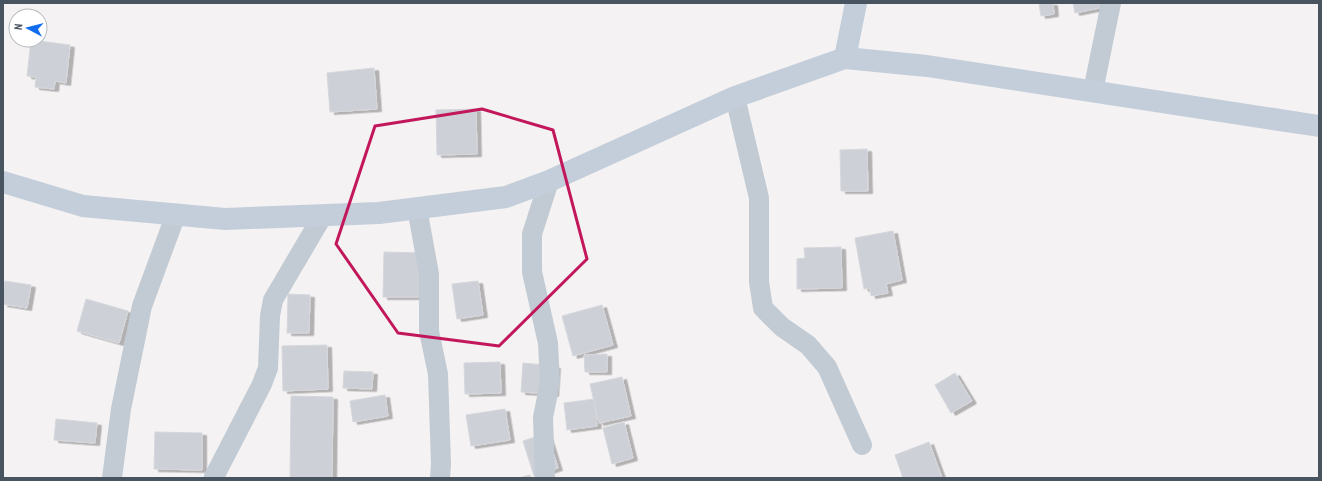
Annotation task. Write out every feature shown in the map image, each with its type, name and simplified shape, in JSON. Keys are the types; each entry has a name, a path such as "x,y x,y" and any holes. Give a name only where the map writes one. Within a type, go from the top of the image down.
{"street":[{"path":"845,58 856,3"},
{"path":"1093,91 1111,3"},
{"path":"3,182 83,206 225,219 379,213 506,197 548,182 735,97 845,58 927,66 1319,126"},
{"path":"735,97 759,198 759,282 763,308 782,327 808,345 826,367 862,445"},
{"path":"545,478 543,417 550,383 548,343 532,272 532,234 548,182"},
{"path":"418,208 429,274 429,331 438,374 441,464 440,478"},
{"path":"112,478 121,409 142,306 176,214"},
{"path":"214,477 262,384 268,368 270,316 273,300 323,215"}],"highlighted area":[{"path":"482,109 553,130 587,259 499,346 398,333 336,244 375,126"}],"building":[{"path":"1039,3 1053,3 1054,14 1041,16"},
{"path":"1073,3 1109,3 1109,6 1075,13"},
{"path":"48,42 70,45 66,83 55,81 54,89 35,87 36,77 27,76 30,48 48,48"},
{"path":"374,68 377,109 330,112 327,73"},
{"path":"476,109 477,154 437,155 436,110"},
{"path":"867,149 868,191 841,191 840,150"},
{"path":"893,231 902,280 886,284 888,293 871,296 870,288 864,289 855,238"},
{"path":"841,247 842,288 797,289 797,259 805,258 804,248"},
{"path":"384,252 424,253 423,297 383,297"},
{"path":"5,281 31,285 27,308 3,304 3,290"},
{"path":"478,281 483,315 457,319 452,284"},
{"path":"288,294 310,295 309,333 287,333"},
{"path":"86,299 128,311 119,343 77,331"},
{"path":"602,305 613,345 573,356 562,316"},
{"path":"327,345 328,389 283,391 282,346"},
{"path":"607,354 607,372 585,372 584,355"},
{"path":"500,362 501,393 465,394 464,363"},
{"path":"523,363 556,366 554,394 521,392"},
{"path":"344,371 373,372 372,389 343,388"},
{"path":"955,373 972,401 951,413 935,385"},
{"path":"622,377 631,416 599,423 590,384"},
{"path":"385,395 388,416 353,422 350,401"},
{"path":"291,396 333,397 332,478 290,478"},
{"path":"594,399 597,426 567,430 564,403"},
{"path":"505,409 510,440 471,446 466,415"},
{"path":"56,419 97,423 95,443 54,440"},
{"path":"624,422 633,458 612,464 603,428"},
{"path":"155,432 202,433 202,470 154,469"},
{"path":"547,433 558,468 534,476 523,441"},
{"path":"929,442 942,478 903,478 895,455"},
{"path":"530,475 531,478 519,478"}]}
